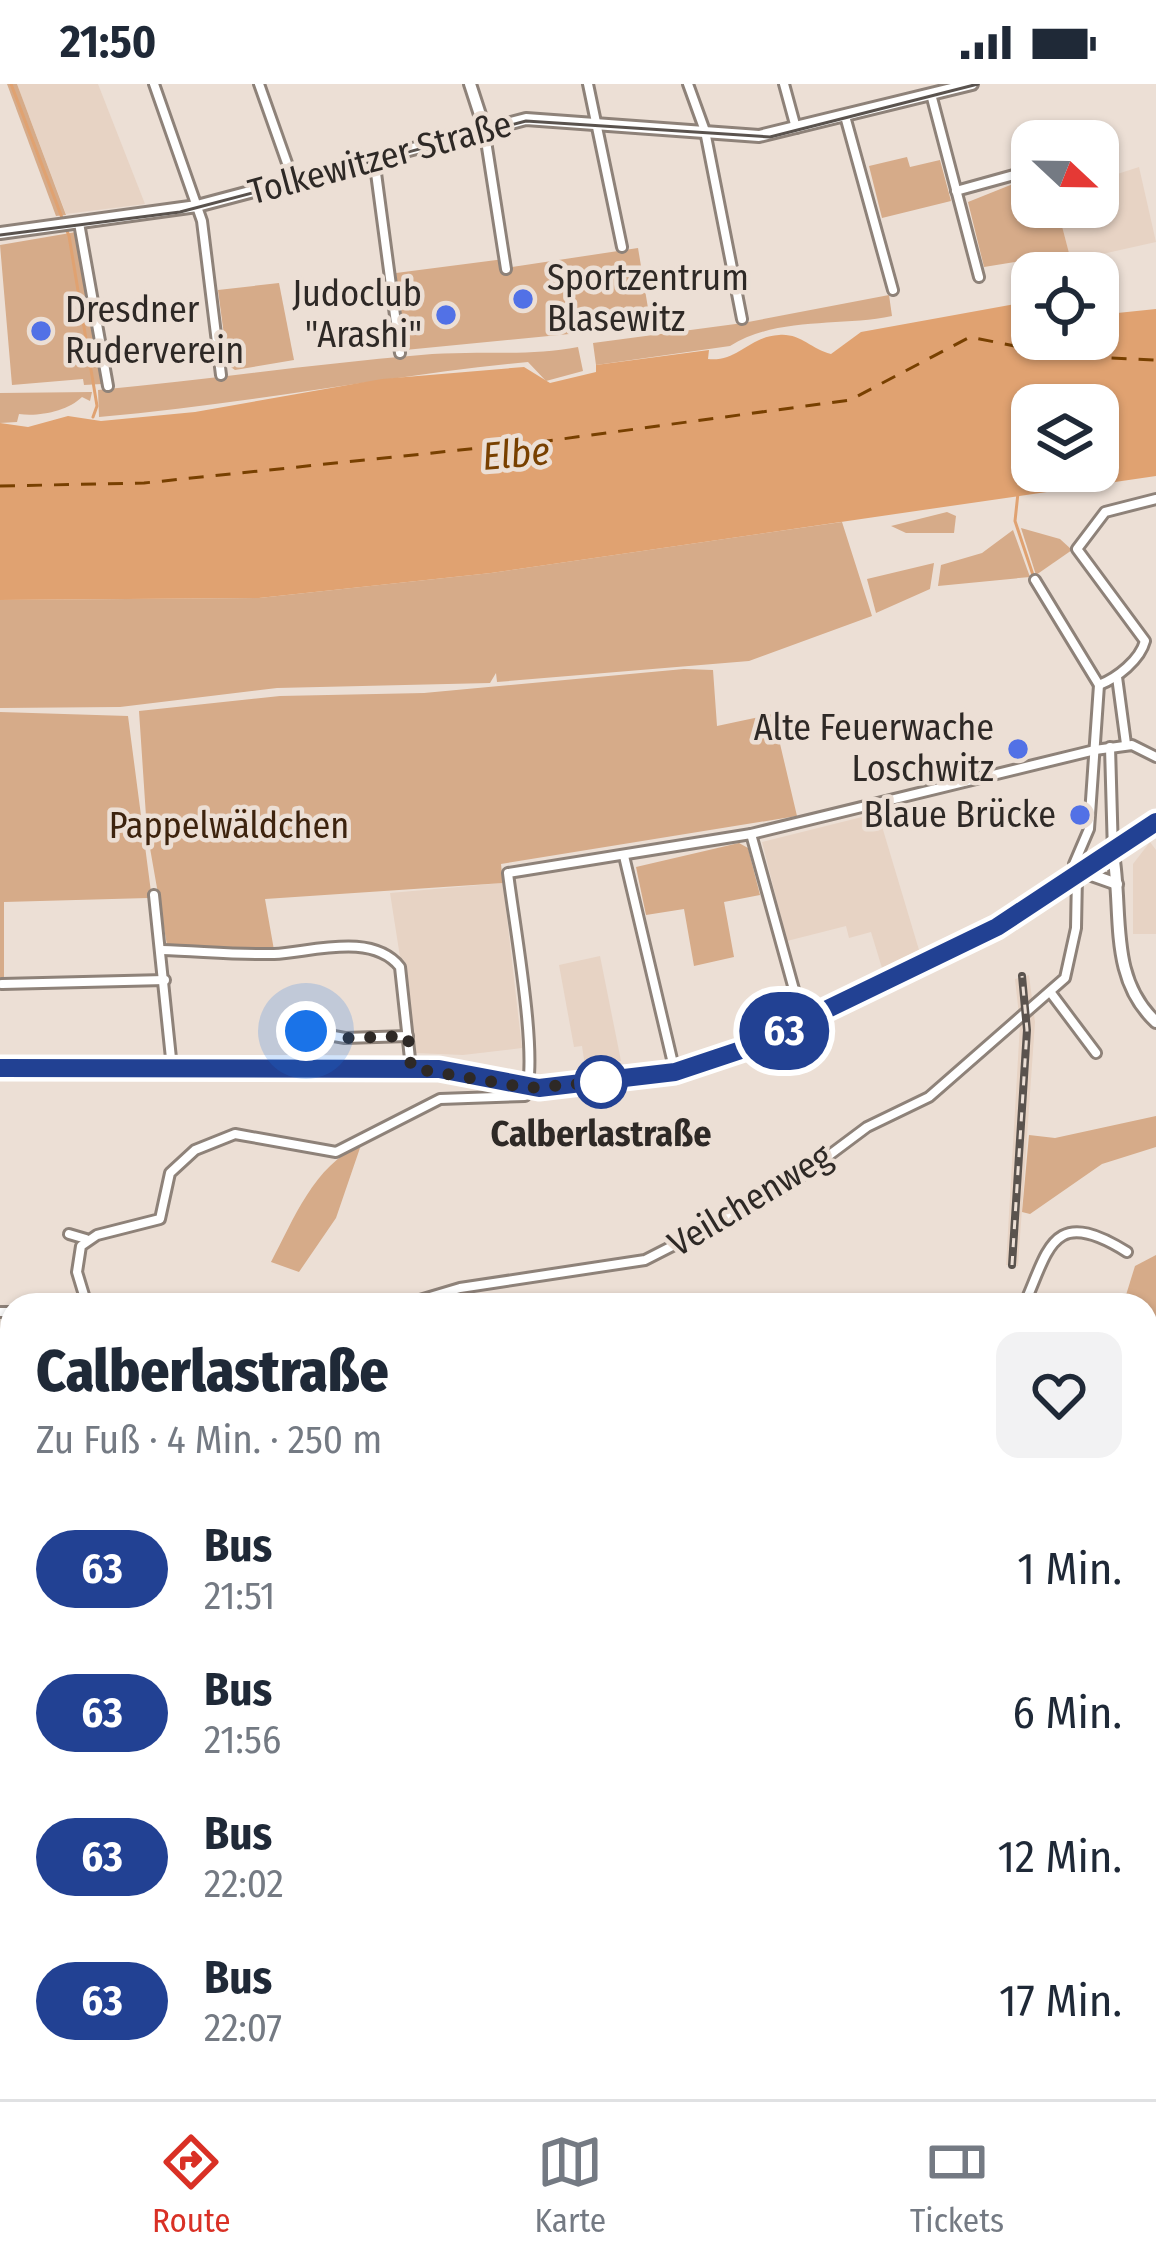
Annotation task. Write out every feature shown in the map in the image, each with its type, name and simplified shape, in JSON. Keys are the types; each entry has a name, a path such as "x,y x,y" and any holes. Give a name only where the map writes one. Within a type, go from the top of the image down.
{"main road":[{"path":"470,84 484,128"},
{"name":"Tolkewitzer Straße","path":"0,233 197,206 484,128 549,118 703,126 759,136 795,123 845,116 929,89 972,84"},
{"path":"0,1068 411,1068 529,1088 675,1072 803,1022 997,927 1156,822"},
{"path":"1114,854 1125,974 1133,996 1156,1022"},
{"path":"1078,871 1117,884"}],"street":[{"path":"154,84 197,206 221,375"},
{"path":"259,84 293,180"},
{"path":"588,84 622,247"},
{"path":"688,84 703,126 742,319"},
{"path":"784,84 795,123"},
{"path":"929,89 979,277"},
{"path":"845,116 893,290"},
{"path":"484,128 506,269"},
{"path":"374,156 400,353"},
{"path":"956,191 1011,176"},
{"path":"77,224 108,386"},
{"path":"1035,580 1099,685 1117,677 1142,652 1144,641 1077,549 1105,512 1156,499"},
{"path":"1117,677 1126,744"},
{"name":"Veilchenweg","path":"443,1293 637,1263 784,1189 867,1127 929,1097 1051,993 1065,978 1072,955 1078,871 1089,829 1099,685"},
{"path":"69,1234 86,1239 160,1219 170,1172 195,1150 221,1138 252,1135 336,1152 440,1099 466,1094 520,1098 529,1088 508,873 751,834 1095,749 1126,744 1156,757"},
{"path":"1110,747 1114,854"},
{"path":"751,834 803,1022"},
{"path":"624,856 675,1072"},
{"path":"154,895 172,1068"},
{"path":"162,950 274,954 343,946 380,952 400,967 411,1068"},
{"path":"2,984 165,980"},
{"path":"1051,993 1096,1053"},
{"path":"306,1031 345,1038 408,1036"},
{"path":"1028,1293 1049,1245 1072,1233 1095,1234 1127,1252"},
{"path":"84,1293 76,1264 86,1239"}],"shaded area":[{"path":"17,84 98,84 145,204 66,214"},
{"path":"1139,167 1156,242 1111,252 1069,252 1062,228 1119,228 1119,173"},
{"path":"878,813 919,950 882,968 871,932 849,938 846,926 787,941 762,842"},
{"path":"1150,842 1156,850 1156,934 1133,934 1133,864"},
{"path":"503,883 522,1048 463,1055 415,1053 390,893"},
{"path":"600,956 621,1061 585,1066 582,1046 574,1047 559,965"},
{"path":"1029,975 1035,1022 1018,1266 1006,1265 1020,1024 1015,979"}],"green space":[{"path":"7,84 17,84 66,215 56,216"},
{"path":"907,157 910,167 940,160 951,201 882,218 869,166"},
{"path":"1011,185 1011,228 1062,228 1069,252 1011,252 1011,263 984,267 968,202"},
{"name":"Dresdner Ruderverein","path":"76,232 102,384 84,385 83,379 12,385 0,245"},
{"name":"Sportzentrum Blasewitz","path":"638,248 651,326 405,350 396,273 511,258 512,267"},
{"path":"279,283 294,360 235,370 228,365 218,290"},
{"path":"889,295 892,316 789,326 730,346 596,365 593,343 743,323"},
{"path":"578,347 583,371 546,381 528,362 99,417 98,390 421,355"},
{"path":"92,392 90,401 82,397 61,409 19,414 17,422 0,423 0,393"},
{"path":"947,512 956,516 954,533 906,533 891,526"},
{"path":"842,522 872,616 749,661 497,682 496,673 490,683 277,688 120,707 0,708 0,600 259,598 491,573"},
{"path":"1021,528 1060,539 1072,550 1036,575"},
{"path":"1013,530 1030,577 938,586 941,565 982,553"},
{"path":"934,563 930,589 876,613 867,579"},
{"name":"Pappelwäldchen","path":"713,670 717,726 773,714 797,816 501,864 503,883 265,899 274,950 167,945 147,831 139,711 280,696 424,693"},
{"path":"0,712 128,716 151,892 148,898 4,902 4,979 0,980"},
{"path":"739,843 748,848 760,895 724,902 734,957 694,966 684,909 646,915 636,867"},
{"path":"1156,1116 1156,1147 1102,1164 1030,1214 1022,1212 1029,1135 1055,1138"},
{"path":"361,1145 336,1218 299,1272 271,1262 318,1179"},
{"path":"1156,1255 1156,1293 1127,1293 1135,1266"}],"water":[{"name":"Elbe","path":"1011,305 1011,360 1119,360 1119,313 1156,309 1156,476 1119,481 1119,384 1011,384 1011,492 1046,492 491,573 259,598 0,600 0,423 28,427 68,416 101,421 195,412 382,379 524,367 550,383 596,372 596,365 709,350 708,359 718,359 779,335 793,336 831,354 861,332"}],"waterway":[{"path":"11,84 69,236 97,406 93,417"},
{"path":"1018,493 1015,521 1033,575"}],"ferry route":[{"path":"0,486 144,483 547,441 850,400 970,337 1065,356 1156,360"}],"tram line":[{"path":"0,235 180,212 526,121 770,137 978,84"}],"railway":[{"path":"1012,1265 1027,1030 1022,976"}],"bus line":[{"name":"63","path":"0,1068 439,1069 539,1088 675,1072 747,1048 884,977 997,927 1101,863 1156,822"}],"place":[{"name":"Sportzentrum Blasewitz","path":"523,299"},
{"name":"Judoclub \"Arashi\"","path":"446,315"},
{"name":"Dresdner Ruderverein","path":"41,331"},
{"name":"Alte Feuerwache Loschwitz","path":"1018,749"},
{"name":"Blaue Brücke","path":"1080,815"},
{"name":"Calberlastraße","path":"601,1082"}],"route":[{"path":"306,1031 345,1038 408,1036 411,1068 439,1069 529,1088 605,1082 601,1082"}]}
